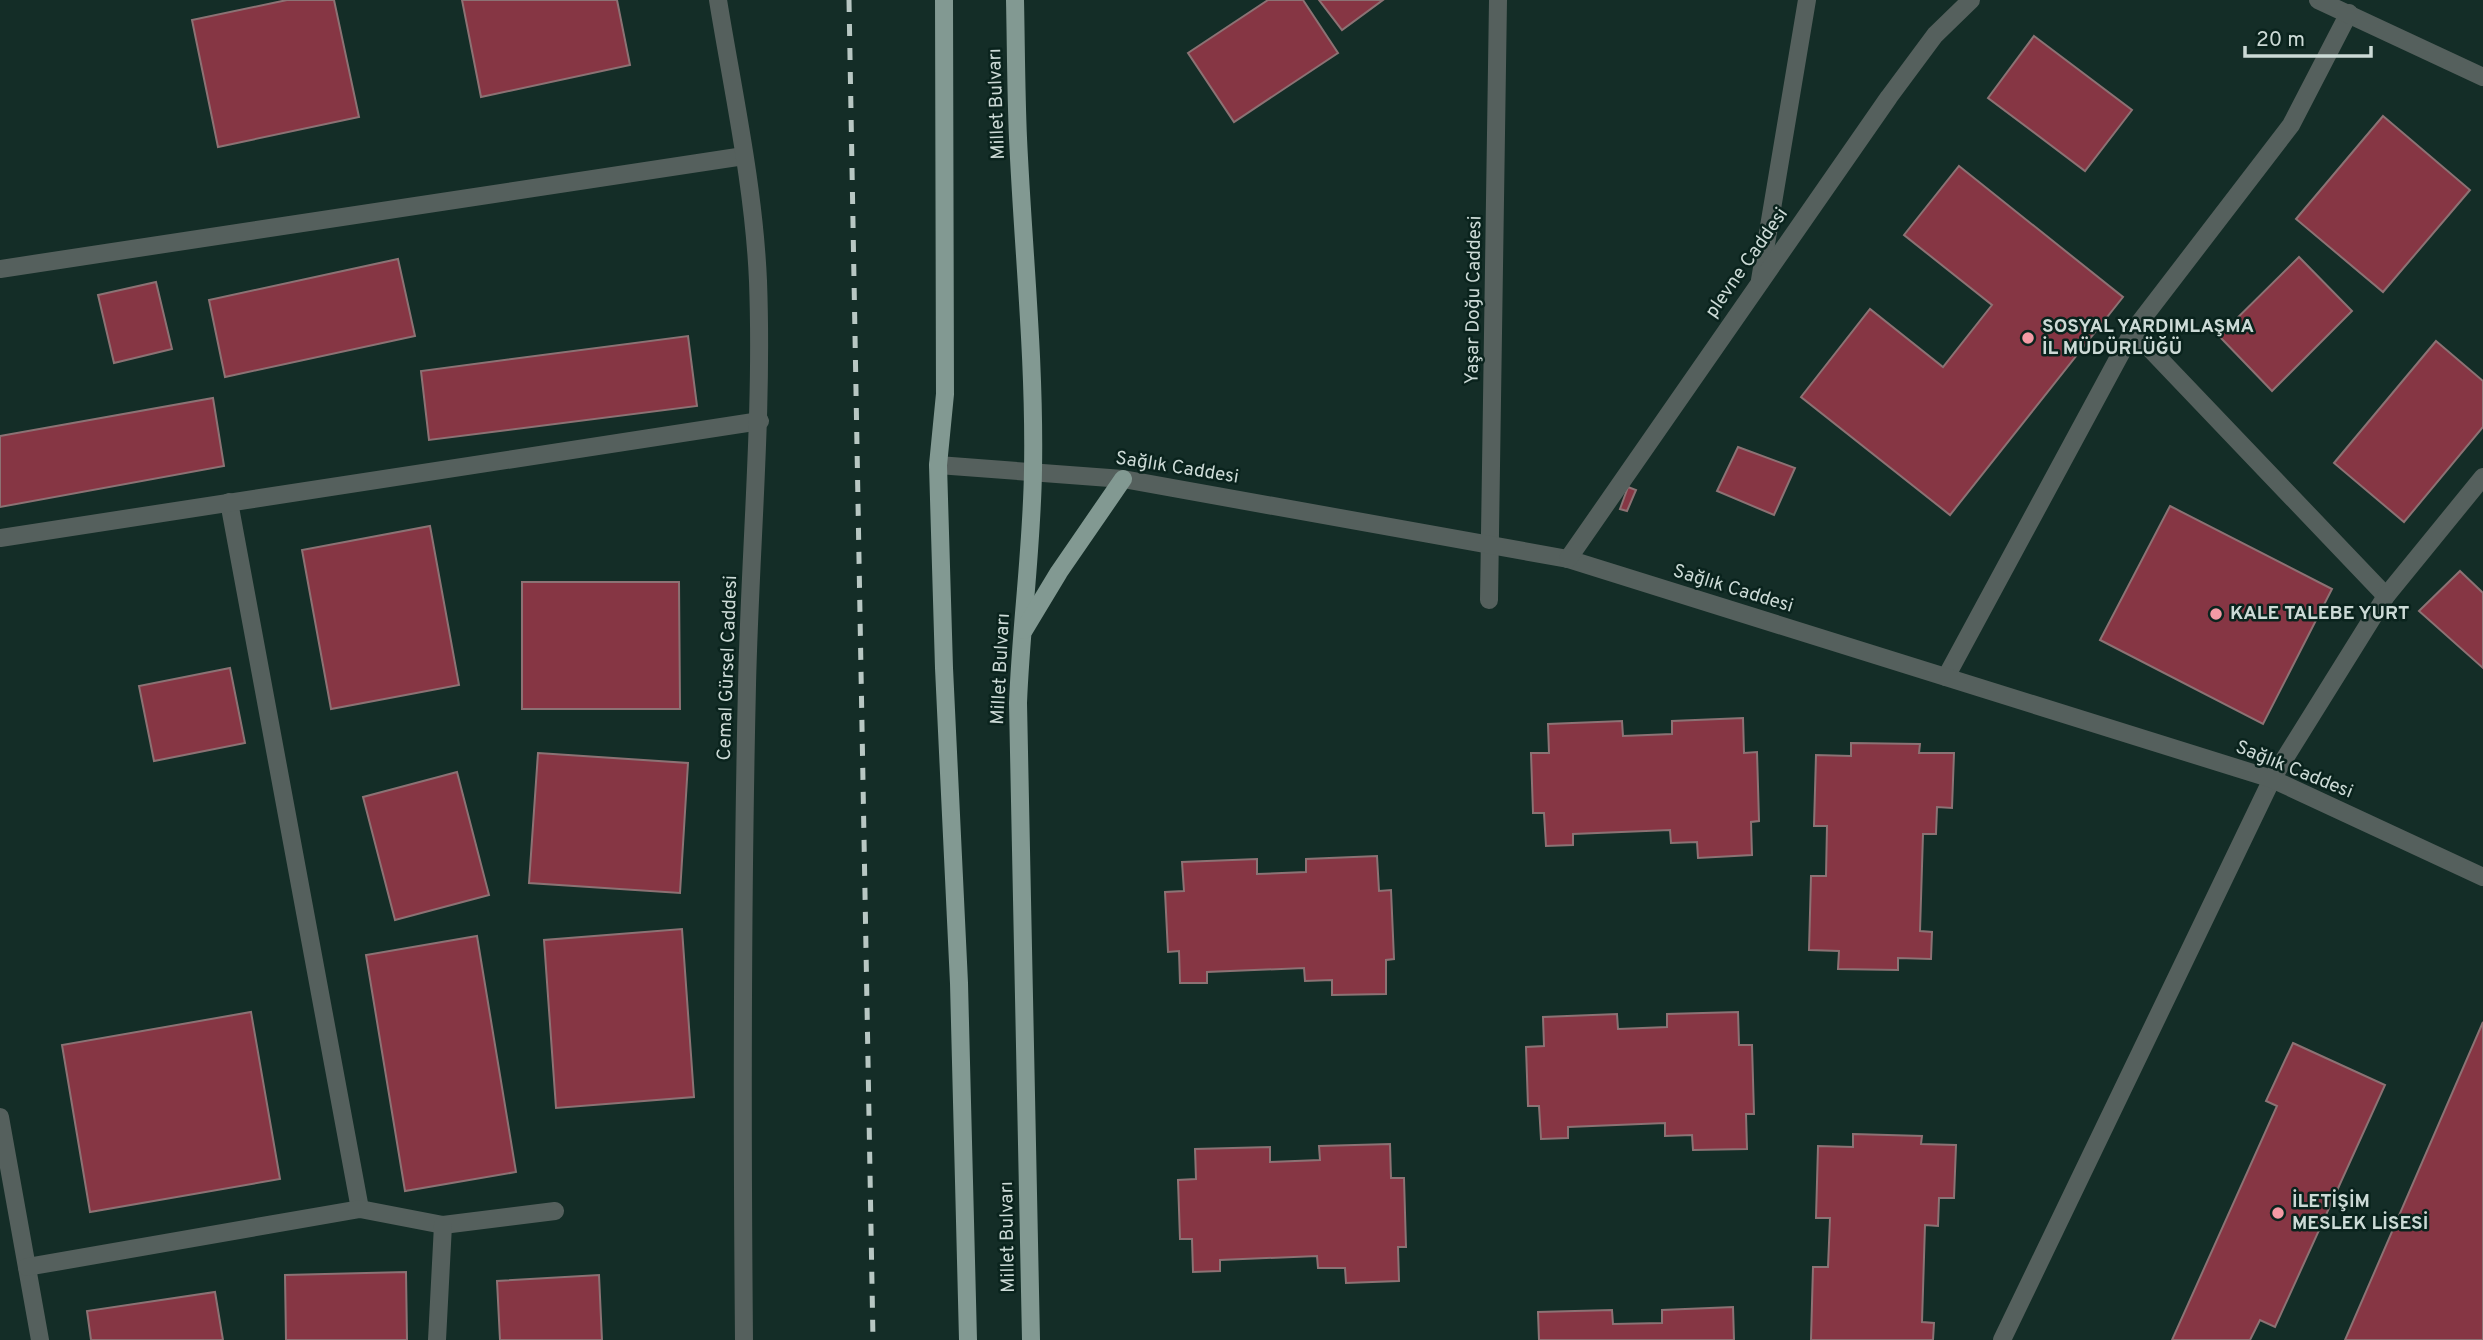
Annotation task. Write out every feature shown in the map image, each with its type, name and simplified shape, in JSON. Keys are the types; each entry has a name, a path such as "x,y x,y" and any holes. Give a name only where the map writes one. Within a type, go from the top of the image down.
{"main road":[{"path":"944,0 944,394 938,465 944,668 959,983 968,1340"},
{"name":"Millet Bulvarı","path":"1015,0 1018,139 1031,309 1033,471 1029,570 1021,636 1018,703 1031,1340"},
{"path":"1021,636 1059,572 1123,478"}],"street":[{"name":"Cemal Gürsel Caddesi","path":"718,0 744,156 758,277 760,421 747,695 742,1037 744,1340"},
{"name":"Yaşar Doğu Caddesi","path":"1489,600 1498,0"},
{"path":"1760,280 1807,0"},
{"name":"plevne Caddesi","path":"1568,559 1760,280 1927,45 1971,0"},
{"path":"2318,0 2483,77"},
{"path":"1946,677 2133,331 2291,125 2349,13"},
{"path":"0,269 744,156"},
{"path":"2133,331 2386,596"},
{"path":"0,538 760,421"},
{"name":"Sağlık Caddesi","path":"938,465 1123,478 1568,559 2272,779 2483,877"},
{"path":"2001,1340 2272,779 2386,596 2483,477"},
{"path":"229,502 360,1209"},
{"path":"0,1117 40,1340"},
{"path":"27,1267 360,1209 443,1225 555,1211"},
{"path":"437,1340 443,1225"}],"building":[{"path":"287,0 334,0 359,117 218,147 192,20"},
{"path":"462,0 617,0 630,65 481,97"},
{"path":"1268,0 1303,0 1338,53 1234,122 1188,53"},
{"path":"1319,0 1383,0 1342,30"},
{"path":"2034,36 2132,110 2085,171 1988,98"},
{"path":"2383,116 2470,190 2383,292 2296,219"},
{"name":"SOSYAL YARDIMLAŞMA İL MÜDÜRLÜĞÜ","path":"1959,166 2123,297 1950,515 1801,397 1870,309 1943,367 1992,305 1904,235"},
{"path":"2299,257 2352,311 2272,391 2219,336"},
{"path":"398,259 415,336 225,377 209,300"},
{"path":"156,282 172,349 114,363 98,295"},
{"path":"688,336 697,406 429,440 421,371"},
{"path":"2436,341 2483,381 2483,427 2404,522 2334,463"},
{"path":"213,398 224,466 0,507 0,436"},
{"path":"1738,447 1795,468 1774,515 1717,491"},
{"path":"1628,487 1636,490 1627,511 1620,509"},
{"name":"KALE TALEBE YURT","path":"2170,506 2332,589 2263,724 2100,640"},
{"path":"430,526 459,685 331,709 302,550"},
{"path":"2460,571 2483,593 2483,668 2419,611"},
{"path":"522,582 679,582 680,709 522,709"},
{"path":"230,668 245,743 154,761 139,686"},
{"path":"1743,718 1744,753 1757,752 1759,821 1751,822 1752,855 1698,858 1697,842 1671,843 1670,830 1573,834 1573,845 1546,846 1544,813 1533,813 1531,753 1549,753 1548,724 1622,721 1623,736 1672,734 1672,721"},
{"path":"1851,743 1920,744 1919,753 1954,753 1952,808 1937,807 1936,834 1923,834 1920,931 1932,932 1931,959 1898,958 1898,970 1838,969 1839,951 1809,950 1811,876 1826,876 1827,826 1814,826 1816,755 1851,756"},
{"path":"538,753 688,763 680,893 529,883"},
{"path":"457,772 489,895 395,920 363,797"},
{"path":"1377,856 1379,891 1391,890 1394,959 1386,960 1386,994 1332,995 1332,980 1305,981 1304,968 1207,972 1207,983 1180,983 1179,951 1168,952 1165,892 1184,891 1182,862 1257,859 1257,874 1306,872 1306,859"},
{"path":"682,929 694,1097 556,1108 544,940"},
{"path":"477,936 516,1172 405,1191 366,955"},
{"path":"251,1012 280,1179 90,1212 62,1045"},
{"path":"1738,1012 1739,1045 1752,1045 1754,1114 1746,1114 1747,1149 1693,1150 1692,1135 1665,1136 1665,1123 1568,1127 1568,1138 1541,1139 1539,1106 1528,1106 1526,1047 1544,1046 1543,1017 1617,1014 1618,1029 1667,1027 1667,1014"},
{"path":"2483,1022 2483,1340 2345,1340"},
{"name":"İLETİŞİM MESLEK LİSESİ","path":"2293,1043 2385,1085 2275,1327 2260,1320 2250,1340 2172,1340 2277,1106 2266,1101"},
{"path":"1853,1134 1922,1136 1921,1144 1956,1145 1954,1198 1939,1198 1938,1226 1925,1225 1922,1322 1934,1323 1933,1340 1811,1340 1813,1267 1828,1267 1830,1218 1816,1218 1818,1146 1853,1147"},
{"path":"1390,1144 1391,1178 1404,1178 1406,1247 1398,1247 1399,1281 1346,1283 1345,1268 1318,1268 1317,1256 1220,1260 1220,1271 1193,1272 1192,1239 1180,1239 1178,1180 1196,1179 1195,1149 1270,1147 1270,1162 1320,1160 1319,1146"},
{"path":"406,1272 407,1340 286,1340 285,1275"},
{"path":"599,1275 602,1340 500,1340 497,1281"},
{"path":"215,1292 223,1340 91,1340 87,1311"},
{"path":"1733,1307 1734,1340 1539,1340 1538,1312 1612,1310 1613,1324 1662,1323 1662,1310"}],"railway":[{"path":"849,0 873,1340"}],"place":[{"name":"SOSYAL YARDIMLAŞMA İL MÜDÜRLÜĞÜ","path":"2028,338"},
{"name":"KALE TALEBE YURT","path":"2216,614"},
{"name":"İLETİŞİM MESLEK LİSESİ","path":"2278,1213"}]}
